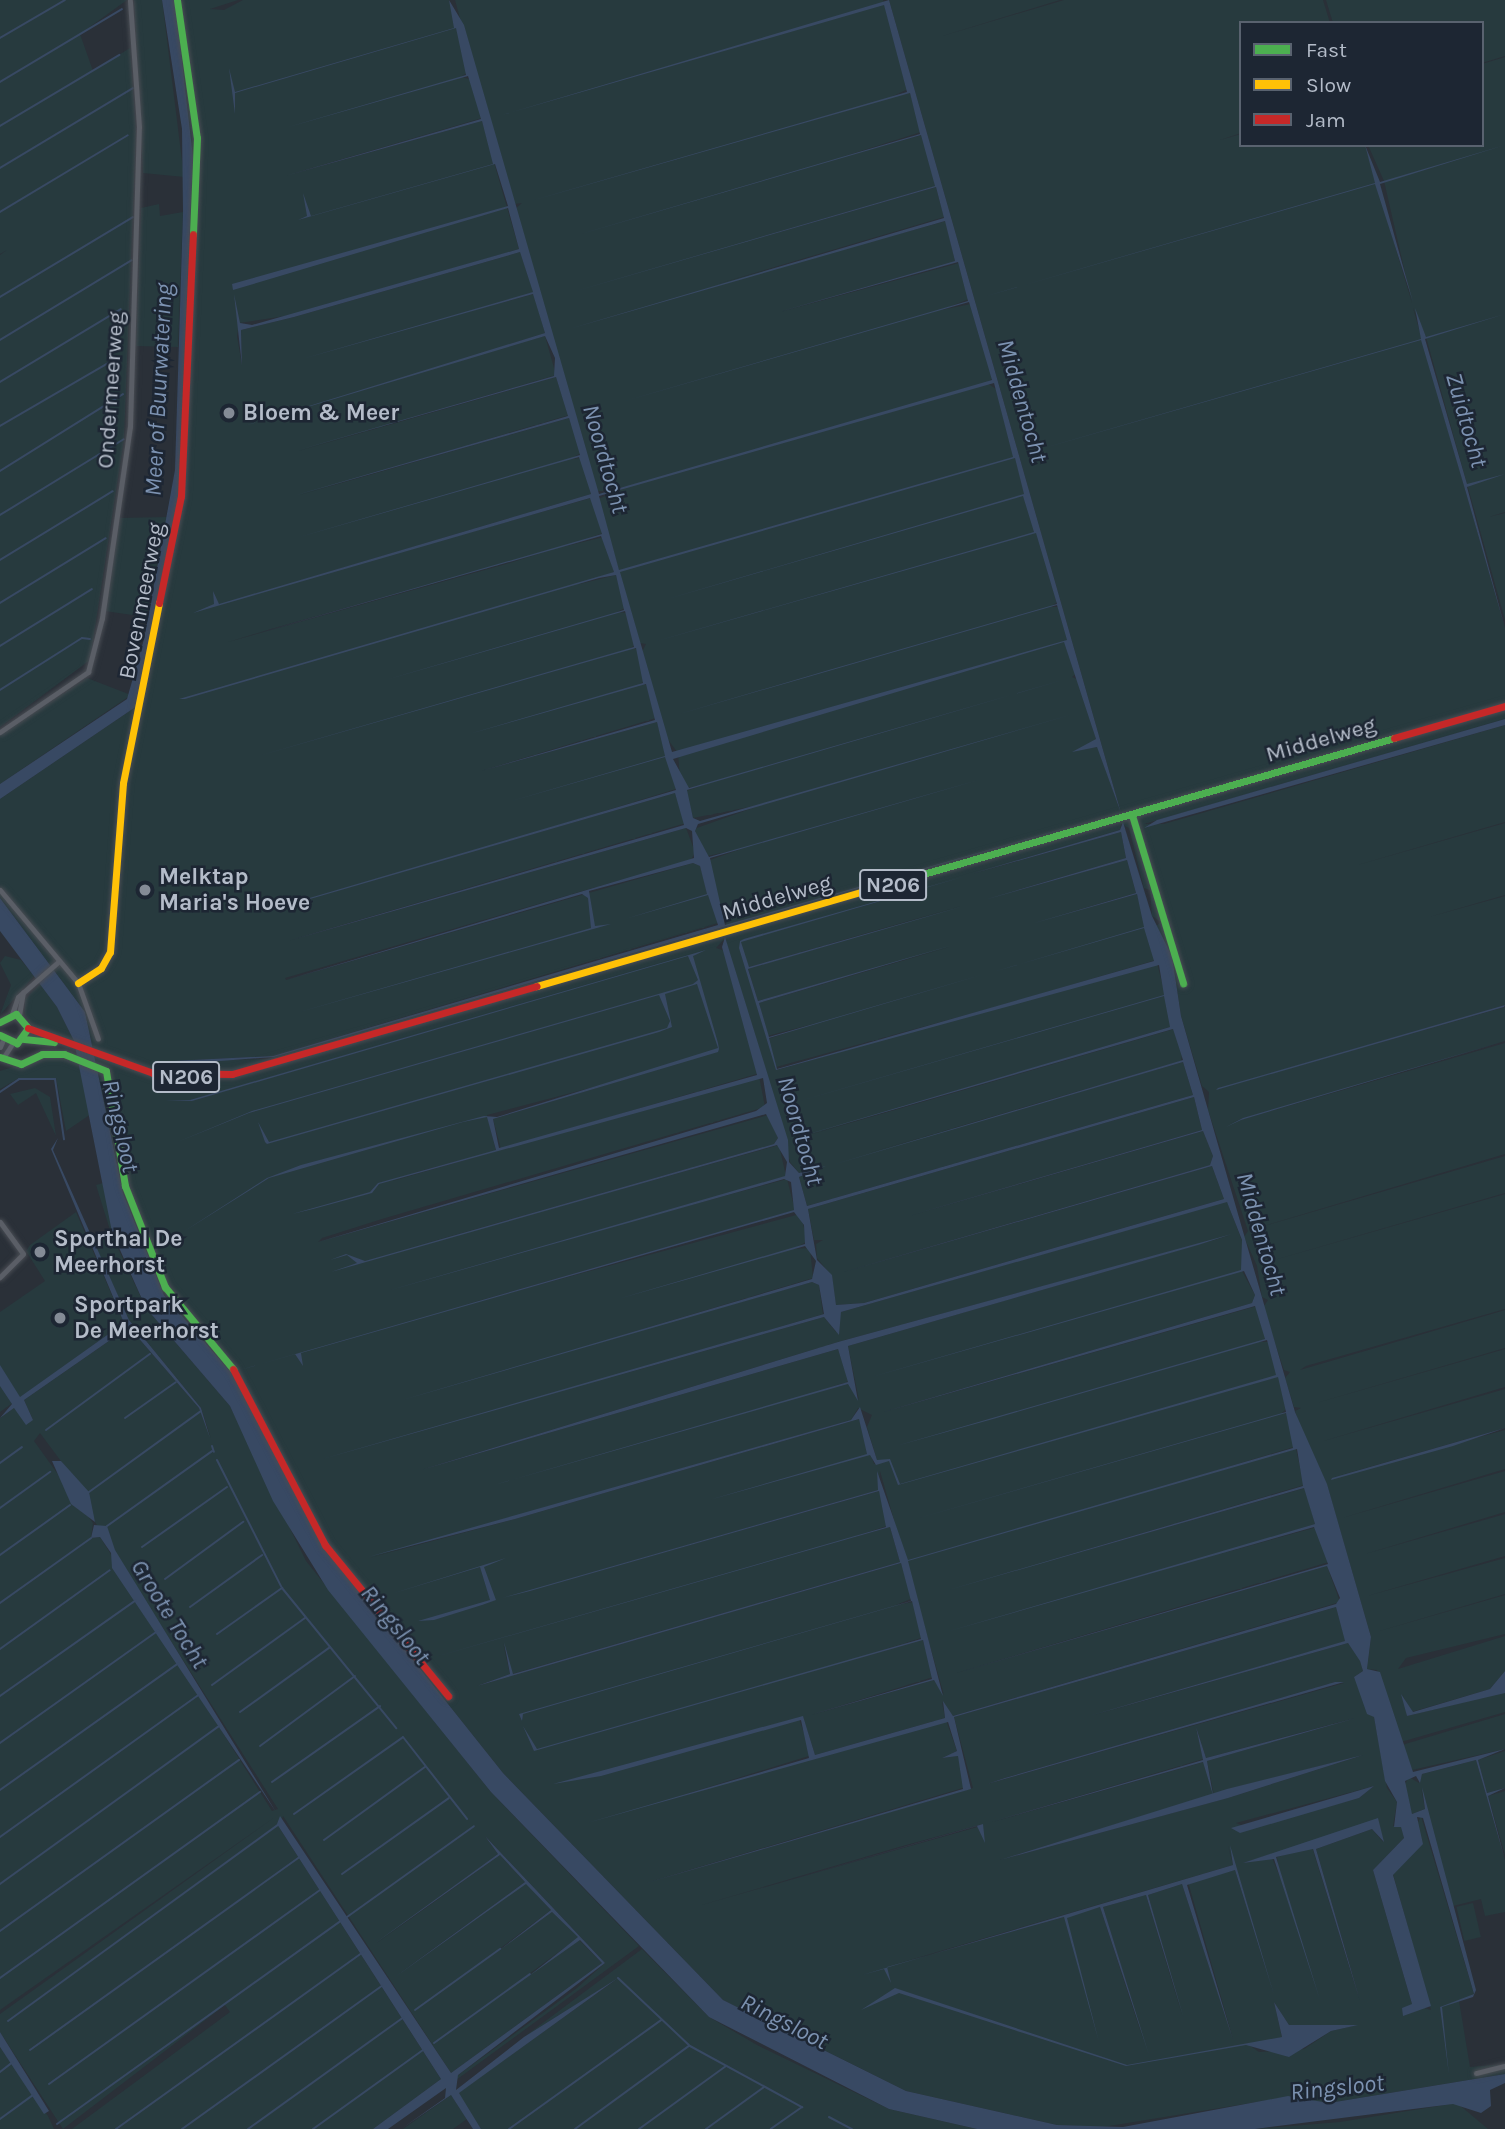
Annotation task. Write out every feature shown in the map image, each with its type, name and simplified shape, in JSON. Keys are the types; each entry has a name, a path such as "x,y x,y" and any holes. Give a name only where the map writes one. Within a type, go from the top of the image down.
{"street":[{"name":"Ondermeerweg","path":"0,732 88,672 98,640 131,428 139,127 130,0"},
{"name":"Bovenmeerweg","path":"78,983 101,968 110,952 123,783 181,496 197,156 177,0"},
{"name":"Middelweg","path":"28,1028 75,1049 170,1076 256,1069 1505,706"},
{"path":"1132,815 1183,983"},
{"path":"0,890 56,964 78,983 98,1039"},
{"path":"0,1021 15,1015 23,992 56,964"},
{"name":"N206","path":"15,1015 28,1028"},
{"path":"24,1039 28,1028"},
{"name":"Middelweg","path":"24,1039 57,1042"},
{"name":"N206","path":"12,1044 24,1039"},
{"path":"1,1041 12,1044 1,1059 20,1064 53,1053 96,1065 107,1073 128,1198 165,1287 247,1386 325,1545 448,1696"},
{"path":"0,1222 23,1254 0,1277"},
{"path":"1476,2073 1505,2066"}],"green space":[{"path":"0,0 127,0 80,34 93,71 130,48 136,131 124,439 90,660 0,727 0,255 7,250 0,254"},
{"path":"134,0 162,0 184,177 143,173"},
{"path":"175,0 238,0 210,9 224,10 243,0 449,0 469,71 461,77 473,80 482,118 285,176 482,121 519,249 298,314 239,323 237,336 242,365 241,330 520,252 534,292 453,316 534,294 545,333 498,348 545,336 556,375 295,452 556,377 569,415 296,496 569,418 581,453 570,459 582,458 591,494 292,583 591,498 603,533 562,547 604,537 614,572 576,585 616,575 625,608 617,612 627,613 635,644 631,648 637,649 646,680 640,684 647,685 656,718 481,771 657,722 676,789 471,852 675,793 686,823 288,941 686,828 695,852 691,860 641,876 285,978 286,980 693,863 700,866 718,923 273,1056 154,1062 267,1059 727,926 707,861 741,849 707,856 694,829 764,804 693,818 686,791 709,783 687,788 680,779 678,753 666,737 642,652 646,644 640,643 598,499 631,486 596,491 515,209 522,203 514,204 506,186 455,0 883,0 908,89 889,98 910,93 921,132 842,157 922,135 936,186 713,251 936,187 944,217 717,284 946,221 955,261 780,312 959,263 969,299 941,310 971,304 993,378 987,383 996,389 1057,602 1051,607 1059,607 1077,673 1072,677 1079,680 1096,739 1087,748 1098,747 1121,813 889,0 1060,0 939,37 1064,0 1323,0 1329,21 1239,21 1239,134 1220,140 1239,135 1239,147 1366,147 1412,303 1384,181 1369,147 1484,147 1484,63 1505,57 1505,512 1489,517 1505,513 1505,620 1426,337 1413,308 1505,628 1505,719 1144,824 1164,824 1505,725 1505,822 1354,866 1505,823 1505,895 1429,917 1505,896 1505,1005 1217,1089 1505,1007 1505,1041 1226,1124 1505,1043 1505,1154 1257,1228 1505,1156 1505,1193 1267,1262 1505,1194 1505,1309 1306,1366 1300,1370 1505,1310 1505,1348 1313,1404 1505,1349 1505,1387 1320,1442 1505,1389 1505,1428 1331,1478 1505,1430 1505,1469 1342,1518 1505,1471 1505,1512 1365,1554 1505,1514 1505,1556 1367,1596 1505,1558 1505,1594 1376,1632 1505,1595 1505,1634 1406,1658 1398,1669 1505,1636 1505,1671 1490,1689 1408,1713 1403,1694 1407,1716 1505,1692 1505,1712 1401,1742 1377,1670 1367,1669 1371,1637 1327,1485 1299,1424 1295,1411 1301,1408 1294,1407 1285,1378 1290,1372 1284,1370 1272,1334 1264,1306 1268,1300 1262,1297 1257,1266 1244,1237 1248,1231 1208,1110 1209,1092 1202,1086 1181,1016 1172,956 1156,926 1161,922 1152,916 1150,890 1144,888 1129,828 1121,824 1120,830 972,874 1121,832 1126,858 1001,895 1127,860 1136,893 1061,915 1137,894 1156,960 1002,1005 1157,963 1173,1026 795,1139 1174,1029 1183,1048 1181,1061 865,1154 1183,1062 1193,1095 807,1206 799,1177 810,1170 799,1173 790,1162 725,938 716,948 725,951 760,1073 501,1149 493,1119 643,1074 487,1115 496,1151 392,1181 759,1076 765,1107 382,1219 322,1238 318,1242 768,1115 778,1138 774,1144 392,1253 779,1145 786,1176 650,1216 787,1179 795,1210 461,1306 800,1214 808,1241 793,1249 810,1248 813,1278 613,1338 812,1282 819,1285 823,1314 609,1378 824,1317 836,1332 841,1312 1227,1201 1242,1241 1242,1271 1255,1295 1252,1303 880,1413 1257,1306 1267,1337 1260,1342 1269,1342 1288,1407 1282,1413 1289,1414 1297,1446 1195,1477 1296,1449 1304,1485 1045,1562 1305,1488 1315,1524 1216,1555 1317,1527 1329,1562 953,1674 1327,1566 1340,1602 953,1716 942,1702 945,1718 815,1755 803,1717 733,1737 799,1719 812,1755 670,1799 946,1720 957,1751 942,1758 958,1756 966,1787 646,1883 973,1788 954,1717 1336,1607 1346,1641 1090,1716 1348,1643 1360,1660 1363,1671 1354,1677 1374,1717 1387,1788 1397,1802 1393,1826 1401,1826 1404,1838 1373,1870 1412,2004 1431,2010 1393,1874 1421,1816 1474,1994 1459,2001 1470,2067 1505,2064 1505,2074 1329,2103 1281,2098 1103,2127 1057,2125 906,2091 723,2000 503,1773 323,1547 251,1398 164,1295 123,1193 85,1012 0,898 0,799 137,706 178,498 192,187","holes":["554,549 506,564 228,642 271,629","964,905 748,969 758,1001 953,946 759,1003 767,1036 813,1024 768,1039 774,1062 741,951 749,967","999,1006 777,1070 776,1067","1231,1235 848,1346 859,1400 848,1384 807,1395 849,1381 838,1349 421,1470 838,1342","858,1408 872,1415 867,1427 877,1460 885,1460 874,1464 859,1419 515,1519 369,1558 851,1420","880,1471 944,1695 934,1680 811,1715 933,1677 923,1640 845,1662 924,1637 914,1602 896,1605 913,1598 901,1563 477,1686 510,1674 503,1643 512,1674 900,1562 890,1527 847,1539 890,1525 879,1491 560,1582 878,1490","1335,1682 1344,1683 987,1784","1355,1718 1207,1761 1214,1794 1204,1762 992,1822 1203,1759 1196,1727 1206,1758","1363,1755 1231,1797 1000,1860 1227,1790","1374,1786 1359,1798 1248,1828 1236,1823","1372,1821 1380,1830 1383,1842 1372,1829 1316,1849 1360,2001 1312,1847 1277,1857 1280,1877 1272,1858 1244,1863","983,1824 698,1906 899,1847","1228,1846 1274,1995 1235,1870 1188,1882 1233,2039 1182,1884 1148,1895 1182,2015 1146,1895 1103,1907 1143,2039 1100,1907 893,1965 1233,1865","1274,2002 1289,2025 1357,2025 1331,2031 1304,2049 1259,2052 1249,2045 1282,2037"]},
{"path":"1326,0 1505,0 1505,56 1484,62 1484,21 1332,21"},
{"path":"159,204 160,216 183,212 178,347 136,346 141,208"},
{"path":"167,517 146,617 105,611 120,518"},
{"path":"87,678 131,695 0,784 0,735"},
{"path":"5,956 21,960 34,976 0,1015 11,985 0,963"},
{"path":"40,984 57,1007 74,1041 32,1026 25,1015 25,999"},
{"path":"48,1056 79,1062 91,1114 66,1131 56,1078 19,1078 0,1089 0,1071"},
{"path":"35,1088 50,1097 56,1136 36,1093 18,1105 10,1094"},
{"path":"1194,1097 1202,1130 906,1217 1203,1131 1213,1156 1210,1165 837,1274 1212,1166 1224,1199 864,1303 836,1305 831,1275 817,1258 816,1244 823,1240 814,1240 808,1209"},
{"path":"103,1183 116,1244 146,1308 230,1406 306,1561 491,1792 639,1946 452,2083 458,2075 577,1988 605,1963 485,1836 498,1854 374,1945 500,1855 525,1882 400,1973 526,1883 551,1910 474,1968 552,1912 579,1937 502,1994 579,1940 602,1963 451,2073 283,1816 279,1827 441,2079 373,2129 72,2129 230,2012 225,2005 63,2129 0,2032 0,2014 275,1817 0,2010 0,1418 14,1408 33,1420 24,1400 129,1327 199,1408 211,1438 201,1408 129,1320 91,1238 110,1230 96,1185","holes":["40,1433 87,1496 95,1522 278,1809 272,1811 100,1537 91,1538 93,1523 34,1441"]},
{"name":"Sportpark De Meerhorst","path":"76,1212 124,1323 0,1412 0,1312 45,1281 26,1251 30,1245"},
{"path":"1505,1714 1505,1749 1412,1770 1402,1745"},
{"path":"1505,1751 1505,1788 1487,1793 1478,1760"},
{"path":"1476,1760 1505,1860 1505,1912 1485,1916 1481,1899 1453,1906 1421,1788 1425,1809 1412,1814 1404,1786 1409,1777 1419,1783 1422,1774"},
{"path":"1505,1791 1505,1855 1488,1796"},
{"path":"1473,1903 1481,1937 1464,1941 1456,1907"},
{"path":"642,1949 709,2017 757,2045 889,2109 977,2129 481,2129 458,2093 617,1979 524,2037"},
{"path":"0,2047 48,2116 54,2129 0,2129"},
{"path":"451,2095 467,2119 453,2129 403,2129"},
{"path":"1457,2103 1488,2129 1255,2129 1340,2122"}],"water":[{"path":"162,0 175,0 193,157 178,498 137,706 0,799 0,784 127,699 144,639 175,470 183,212 182,129"},
{"path":"449,0 464,25 599,494 992,380 969,302 618,403 968,301 958,262 779,312 955,261 945,221 569,329 944,218 936,187 569,293 935,186 921,135 574,236 920,134 910,93 527,202 907,92 884,5 502,115 889,0 1121,813 1097,747 1072,752 1096,739 1064,642 673,759 689,788 1066,679 687,790 693,818 700,821 1077,713 698,824 695,831 709,857 982,779 710,858 725,925 1097,819 274,1057 207,1062 152,1062 273,1056 718,925 708,895 625,919 707,894 700,866 693,863 589,891 595,926 611,924 296,1013 591,928 588,898 582,894 286,980 694,858 692,831 686,828 288,941 684,825 675,793 279,908 676,790 665,757 491,807 665,756 657,722 481,771 655,720 646,684 469,734 643,683 636,648 248,759 634,647 625,611 382,681 624,610 616,575 179,699 614,572 601,536 228,642 602,534 590,498 193,613 214,604 213,591 219,604 591,494 579,457 296,538 580,455 569,418 293,496 568,416 556,377 295,451 554,376 555,358 545,336 244,426 545,333 533,294 302,359 533,292 520,252 241,330 242,366 234,294 240,323 252,325 519,249 508,208 233,290 232,284 508,206 495,164 298,220 307,216 303,193 311,216 493,164 482,121 285,176 481,119 468,76 285,128 466,75 456,28 235,93 235,114 229,68 235,92 454,28","holes":["994,383 1013,457 619,570 599,496","1015,458 1024,494 664,600 1023,496 1034,532 650,643 1036,533 1057,604 676,715 1057,605 1067,640 672,752 620,572"]},
{"path":"1505,145 1380,184 1413,302 1375,184 983,297 1375,183 1366,147 1380,182"},
{"path":"1415,308 1426,337 1505,314 1425,339 1467,484 1505,474 1467,487 1505,628 1421,340 1030,452 1421,339"},
{"path":"1505,719 1505,725 1144,828 1157,820"},
{"path":"1123,822 1152,916 1172,956 1181,1016 1295,1412 1327,1484 1371,1637 1367,1669 1380,1672 1413,1772 1505,1749 1478,1760 1487,1793 1505,1788 1488,1796 1505,1860 1476,1760 1422,1774 1420,1783 1416,1776 1405,1781 1412,1814 1425,1809 1422,1787 1476,1990 1473,1997 1442,2007 1449,2075 1440,2007 1474,1994 1423,1818 1417,1817 1423,1844 1393,1875 1431,2006 1403,2016 1402,2008 1412,2004 1373,1870 1404,1838 1401,1827 1394,1827 1397,1802 1385,1781 1374,1717 1367,1714 1354,1677 1363,1671 1348,1643 1089,1716 1345,1641 1336,1607 954,1717 971,1789 643,1884 963,1789 958,1756 942,1758 957,1751 948,1722 587,1823 809,1758 801,1720 601,1776 553,1784 803,1716 815,1755 945,1718 943,1701 953,1716 1336,1604 1340,1598 1327,1566 953,1674 1328,1564 1314,1527 946,1632 1315,1524 1304,1488 945,1591 1303,1486 1297,1449 908,1561 943,1696 934,1680 810,1715 932,1679 923,1640 534,1751 523,1726 537,1749 921,1639 912,1601 523,1714 522,1721 519,1714 911,1601 901,1563 477,1686 510,1674 504,1642 513,1674 900,1562 890,1527 428,1659 886,1527 879,1491 502,1598 878,1490 877,1471 908,1560 1293,1448 1286,1413 905,1522 1286,1412 1278,1377 898,1485 889,1461 876,1465 870,1455 709,1500 867,1454 859,1419 515,1519 368,1557 851,1420 860,1407 877,1460 890,1459 900,1484 1276,1375 1267,1340 896,1446 1265,1339 1255,1306 880,1413 1252,1303 1255,1295 1244,1271 868,1378 1241,1270 1242,1240 1227,1202 841,1312 839,1335 824,1317 319,1460 824,1314 819,1285 812,1282 399,1401 812,1279 816,1261 805,1246 618,1299 805,1244 804,1225 794,1212 301,1353 303,1366 295,1354 794,1210 791,1182 784,1179 387,1291 785,1176 787,1162 777,1145 331,1272 357,1263 347,1255 330,1260 346,1254 365,1261 774,1144 778,1138 766,1114 315,1243 756,1111 767,1103 763,1078 379,1184 372,1193 292,1214 370,1192 378,1183 496,1150 487,1117 463,1122 269,1178 183,1232 267,1178 301,1165 484,1116 497,1117 718,1048 697,984 665,994 672,1027 659,1032 267,1144 258,1122 269,1142 667,1028 670,1021 659,995 249,1113 175,1143 252,1111 693,984 698,980 688,956 192,1101 165,1100 190,1100 706,950 693,956 718,1043 719,1049 718,1052 493,1119 499,1148 757,1075 722,947 725,937 788,1140 789,1162 799,1173 826,1166 799,1177 807,1206 1193,1095 1183,1062 832,1165 1183,1060 1173,1029 795,1138 1170,1027 1164,996 786,1105 1164,995 1159,965 776,1070 739,948 740,941 744,939 966,876 741,942 749,967 964,906 748,969 758,1001 953,945 759,1003 769,1037 988,973 769,1038 777,1069 1154,961 1144,928 993,972 1144,927 1137,894 1031,924 1136,893 1127,860 984,900 1126,858 1121,832 971,874 1120,830","holes":["1194,1097 1202,1130 905,1217 1203,1131 1213,1156 1210,1165 837,1274 1212,1166 1224,1199 864,1303 836,1305 832,1275 817,1260 808,1209"]},
{"path":"0,898 85,1012 123,1193 164,1295 246,1390 323,1547 503,1773 723,2000 906,2091 1057,2125 1123,2127 1288,2096 1329,2103 1505,2074 1505,2083 1490,2090 1491,2106 1481,2113 1453,2104 1255,2129 977,2129 889,2109 709,2017 491,1792 328,1590 273,1501 230,1406 146,1308 112,1232 74,1041 57,1007 0,931"},
{"path":"1505,1005 1504,1007 1216,1090 1218,1088"},
{"path":"1505,1041 1241,1120 1226,1127 1243,1118"},
{"path":"58,1138 53,1150 129,1320 201,1408 210,1438 199,1408 129,1327 24,1400 33,1420 26,1425 14,1408 0,1418 12,1404 0,1386 0,1365 20,1397 124,1323 51,1149"},
{"path":"1232,1234 848,1346 858,1401 848,1384 494,1485 848,1382 838,1349 421,1470 838,1342"},
{"path":"1505,1428 1453,1446 1331,1480 1332,1478"},
{"path":"52,1461 61,1461 89,1492 95,1522 71,1504"},
{"path":"94,1525 107,1526 115,1550 276,1812 112,1568 111,1553 100,1537 91,1538"},
{"path":"506,1558 484,1567 496,1600 482,1605 434,1620 418,1621 490,1600 480,1567 391,1594"},
{"path":"1505,1671 1505,1693 1407,1716 1401,1694 1413,1712 1490,1689"},
{"path":"1335,1682 1344,1682 987,1784 1005,1778"},
{"path":"1356,1718 1207,1761 1213,1795 1203,1762 991,1822 1203,1760 1196,1727 1206,1758"},
{"path":"1363,1755 1228,1798 1000,1860 1227,1789"},
{"path":"1374,1786 1359,1798 1240,1833 1231,1828"},
{"path":"280,1816 451,2073 602,1963 580,1940 529,1976 578,1937 552,1912 497,1952 551,1910 526,1884 395,1977 525,1882 500,1855 374,1944 498,1854 485,1836 605,1963 458,2075 456,2090 524,2037 618,1978 459,2093 481,2129 473,2129 451,2095 401,2129 445,2098 446,2088 388,2129 373,2129 441,2079 277,1824"},
{"path":"1378,1818 1384,1842 1372,1829 1316,1849 1360,2001 1313,1849 1276,1857 1320,2000 1274,1859 1243,1863"},
{"path":"983,1824 985,1843 977,1826 686,1910"},
{"path":"1230,1845 1274,1995 1235,1870 1187,1885 1233,2040 1182,1884 1148,1895 1184,2019 1146,1895 1103,1907 1149,2055 1100,1907 1067,1918 1099,2042 1064,1917 929,1955 1233,1865"},
{"path":"895,1988 1127,2065 1282,2037 1274,2002 1289,2025 1358,2025 1331,2031 1289,2057 1246,2045 1126,2066 899,1993 861,2010"},
{"path":"0,2032 49,2111 44,2114 0,2047"}],"waterway":[{"path":"0,38 65,0"},
{"path":"0,82 122,9"},
{"path":"0,126 119,55"},
{"path":"0,168 133,88"},
{"path":"0,212 128,135"},
{"path":"0,297 133,217"},
{"path":"0,340 132,260"},
{"path":"0,382 121,309"},
{"path":"0,426 115,359"},
{"path":"0,471 123,394"},
{"path":"0,515 124,439"},
{"path":"0,560 113,491"},
{"path":"0,603 106,538"},
{"path":"0,646 92,589"},
{"path":"0,690 82,638 90,639"},
{"path":"0,1092 19,1079 55,1079 64,1139"},
{"path":"46,1430 150,1354"},
{"path":"125,1418 176,1382"},
{"path":"89,1492 201,1411"},
{"path":"212,1446 214,1452"},
{"path":"0,1463 22,1447"},
{"path":"107,1526 212,1451"},
{"path":"217,1460 282,1588 396,1728"},
{"path":"0,1508 50,1472"},
{"name":"Groote Tocht","path":"142,1547 227,1487"},
{"path":"0,1555 70,1505"},
{"name":"Groote Tocht","path":"165,1579 243,1522"},
{"path":"0,1603 91,1538"},
{"name":"Groote Tocht","path":"190,1607 262,1555"},
{"path":"0,1649 110,1570"},
{"path":"217,1634 282,1588"},
{"name":"Groote Tocht","path":"0,1696 136,1600"},
{"path":"212,1685 305,1618"},
{"name":"Groote Tocht","path":"0,1743 159,1630"},
{"path":"240,1712 330,1647"},
{"name":"Groote Tocht","path":"0,1790 179,1663"},
{"path":"260,1746 355,1676"},
{"path":"0,1837 198,1695"},
{"path":"272,1782 380,1706"},
{"path":"0,1884 218,1727"},
{"path":"403,1737 467,1819"},
{"path":"294,1814 403,1737"},
{"path":"0,1931 239,1760"},
{"path":"324,1840 425,1767"},
{"path":"0,1978 260,1792"},
{"path":"342,1874 449,1798"},
{"path":"8,2021 278,1825"},
{"path":"347,1917 474,1826"},
{"path":"30,2050 302,1855"},
{"path":"49,2084 321,1889"},
{"path":"57,2124 341,1921"},
{"path":"415,2010 500,1949"},
{"path":"116,2129 363,1952"},
{"path":"434,2043 530,1974"},
{"path":"618,1978 690,2046 802,2107 771,2129"},
{"path":"182,2129 382,1986"},
{"path":"248,2129 404,2017"},
{"path":"509,2129 661,2020"},
{"path":"575,2129 689,2046"},
{"path":"313,2129 423,2050"},
{"path":"0,2072 13,2062"},
{"path":"639,2129 726,2066"},
{"path":"706,2129 764,2087"},
{"path":"0,2119 33,2095"},
{"path":"829,2117 852,2129"}],"traffic: fast":[{"path":"177,0 197,138 193,234"},
{"path":"861,892 1394,738"},
{"path":"1132,815 1183,983"},
{"path":"0,1022 16,1014 28,1028 17,1043 0,1035"},
{"path":"24,1039 54,1042"},
{"path":"0,1057 21,1064 42,1054 64,1054 106,1071 125,1186 165,1287 233,1369"}],"traffic: slow":[{"path":"78,983 101,968 110,952 123,783 159,603"},
{"path":"537,986 861,892"}],"traffic: jam":[{"path":"159,603 181,496 193,234"},
{"path":"1394,738 1505,706"},
{"path":"28,1028 153,1073 232,1074 537,986"},
{"path":"233,1369 325,1545 448,1696"}],"place":[{"name":"Bloem & Meer","path":"229,413"},
{"name":"Melktap Maria's Hoeve","path":"145,890"},
{"name":"Sporthal De Meerhorst","path":"40,1252"},
{"name":"Sportpark De Meerhorst","path":"60,1318"}],"water label":[{"name":"Meer of Buurwatering","path":"159,390"},
{"name":"Middentocht","path":"1022,401"},
{"name":"Zuidtocht","path":"1466,420"},
{"name":"Noordtocht","path":"605,459"},
{"name":"Ringsloot","path":"120,1126"},
{"name":"Noordtocht","path":"800,1131"},
{"name":"Middentocht","path":"1261,1234"},
{"name":"Ringsloot","path":"395,1625"},
{"name":"Ringsloot","path":"784,2022"},
{"name":"Ringsloot","path":"1337,2088"}]}
